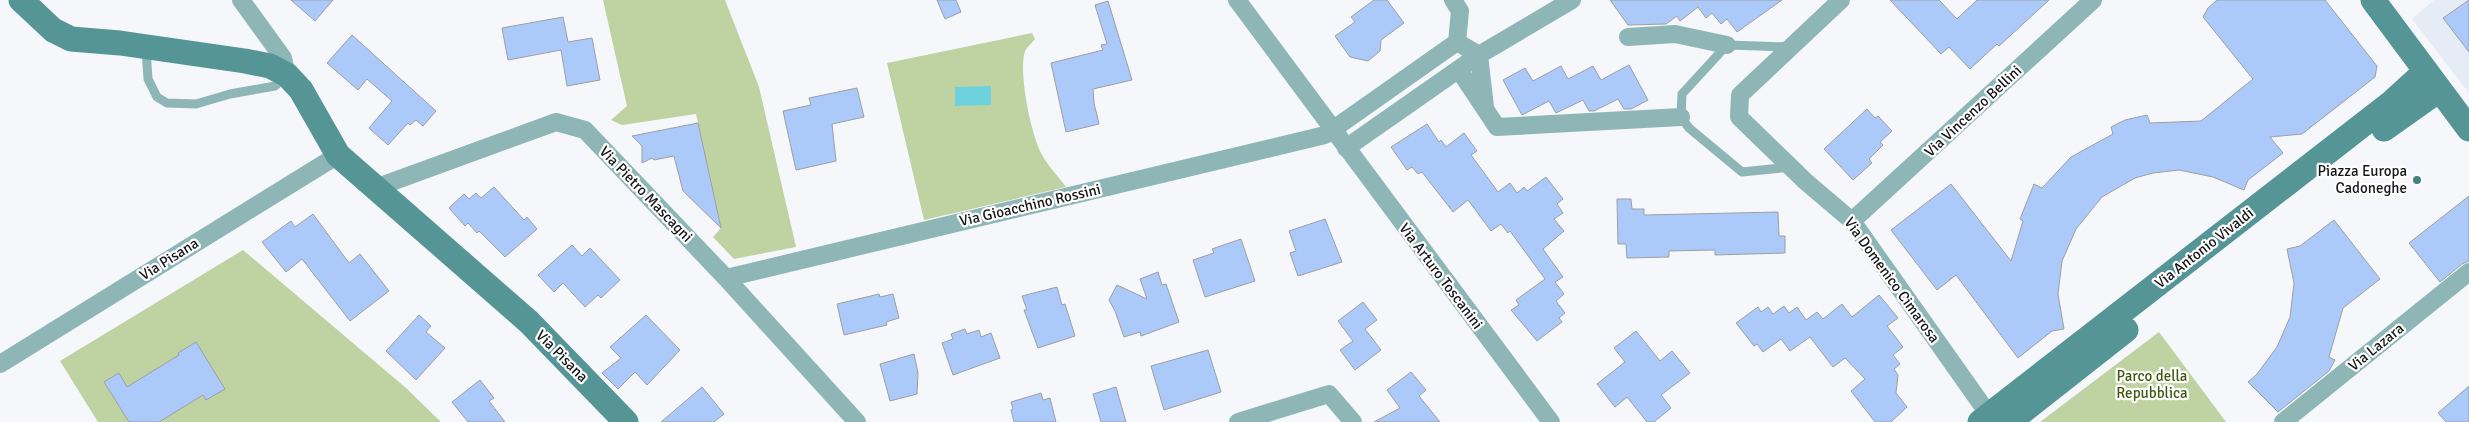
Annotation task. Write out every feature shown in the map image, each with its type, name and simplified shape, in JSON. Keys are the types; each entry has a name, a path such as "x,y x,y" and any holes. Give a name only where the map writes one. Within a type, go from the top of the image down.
{"street":[{"name":"Via Pisana","path":"241,0 283,58 287,75"},
{"name":"Via Arturo Toscanini","path":"1237,0 1551,422"},
{"path":"1332,129 1457,42 1460,11 1453,0"},
{"path":"1346,148 1479,55 1572,0"},
{"name":"Via Domenico Cimarosa","path":"1841,0 1740,95 1739,116 1791,167 1852,221 1993,420"},
{"name":"Via Vincenzo Bellini","path":"1852,221 2093,0"},
{"path":"2373,0 2469,129"},
{"name":"Via Pisana","path":"26,3 53,30 71,39 146,46 245,61 270,66 287,75 301,90 338,154 529,322 626,422"},
{"path":"1628,37 1675,34 1726,45"},
{"path":"1457,42 1479,55"},
{"path":"1479,55 1486,110"},
{"path":"1459,70 1497,127 1680,117"},
{"name":"Via Antonio Vivaldi","path":"1993,420 2305,190 2433,80"},
{"name":"Via Pietro Mascagni","path":"375,188 556,122 585,130 726,278 857,422"},
{"name":"Via Gioacchino Rossini","path":"726,278 1325,135 1332,129"},
{"name":"Via Pisana","path":"0,364 338,154"},
{"name":"Via Lazara","path":"2283,422 2469,272"},
{"path":"1238,422 1329,394 1353,422"}],"lane":[{"path":"1791,47 1726,45 1682,94 1680,117 1689,128 1742,172 1791,167"},
{"path":"146,46 148,79 157,96 167,103 196,104 230,94 275,86 287,75"}],"shaded area":[{"path":"2434,0 2469,0 2469,93 2412,19"}],"green space":[{"path":"603,0 725,0 759,87 796,247 734,259 713,237 721,228 696,114 622,125 611,120 627,106"},
{"path":"1032,33 1035,39 1025,51 1023,73 1033,132 1041,153 1066,187 924,220 887,63"},
{"path":"243,250 406,388 441,422 98,422 60,361"},
{"name":"Parco della Repubblica","path":"2159,332 2226,422 2040,422"}],"water":[{"path":"991,86 991,105 955,106 955,87"}],"building":[{"path":"291,0 333,0 315,21"},
{"path":"937,0 956,0 961,12 945,19"},
{"path":"1374,0 1387,0 1404,23 1381,40 1380,51 1368,61 1350,57 1335,36 1355,22 1351,17"},
{"path":"1610,0 1782,0 1737,32 1727,19 1721,24 1712,13 1706,18 1698,7 1680,21 1677,16 1666,24 1628,25"},
{"path":"1890,0 1939,0 1957,19 1977,0 2049,0 1999,46 1997,44 1970,69 1949,47 1941,54"},
{"path":"2217,0 2325,0 2377,66 2375,77 2302,134 2270,137 2283,153 2248,180 2244,190 2213,177 2179,170 2153,173 2135,178 2102,197 2076,229 2062,261 2058,294 2064,329 2052,331 2018,358 1956,275 1937,290 1891,230 1951,184 2011,261 2023,221 2020,219 2034,184 2042,188 2071,157 2113,134 2111,127 2125,120 2147,115 2150,123 2201,121 2253,79 2203,17 2208,8"},
{"path":"2469,0 2469,52 2443,18"},
{"path":"1108,1 1132,80 1093,89 1099,124 1066,132 1051,63 1103,50 1101,45 1107,44 1095,5"},
{"path":"563,17 568,42 592,38 600,80 567,86 561,50 508,60 502,28"},
{"path":"352,35 436,111 423,126 416,120 410,125 408,123 388,145 369,128 392,101 367,79 358,90 327,63"},
{"path":"1629,65 1648,100 1631,109 1624,109 1618,99 1594,111 1589,111 1583,100 1556,113 1549,101 1522,115 1503,80 1525,68 1533,81 1561,66 1568,79 1593,66 1601,80"},
{"path":"857,88 864,117 832,124 836,161 796,170 783,111 811,105 809,98"},
{"path":"1867,109 1875,118 1878,116 1892,131 1880,142 1883,145 1869,159 1872,163 1853,180 1824,149"},
{"path":"698,123 721,228 683,191 674,156 654,160 652,158 642,163 642,146 632,136"},
{"path":"1427,124 1439,142 1441,140 1446,147 1464,133 1477,151 1471,155 1498,192 1510,183 1517,193 1524,187 1527,191 1546,177 1563,199 1557,204 1563,213 1554,219 1564,231 1543,249 1563,277 1555,282 1564,294 1556,301 1565,313 1559,318 1562,322 1537,341 1511,310 1519,305 1516,300 1545,279 1510,231 1508,233 1501,224 1491,231 1468,200 1453,212 1422,172 1418,174 1412,167 1407,170 1391,147"},
{"path":"494,187 524,220 527,217 537,229 505,257 479,231 477,233 468,223 465,226 449,208 464,194 469,199 476,193 481,198"},
{"path":"2469,196 2469,261 2462,264 2440,282 2409,243"},
{"path":"1617,199 1631,199 1632,209 1644,209 1644,215 1778,212 1779,236 1785,236 1785,253 1715,255 1715,250 1669,251 1669,257 1627,258 1626,244 1618,244"},
{"path":"313,214 349,263 360,254 389,291 350,321 302,259 286,272 262,242 291,221 295,227"},
{"path":"1325,219 1342,262 1298,276 1290,253 1296,251 1289,231"},
{"path":"2334,220 2380,279 2343,308 2329,357 2335,360 2329,371 2278,412 2248,382 2257,374 2277,347 2290,317 2294,283 2287,249 2300,246"},
{"path":"1241,239 1255,281 1205,297 1193,260 1214,253 1212,249"},
{"path":"572,245 582,256 590,248 620,280 601,298 598,295 585,307 563,283 554,292 538,275"},
{"path":"1158,272 1162,285 1166,284 1179,322 1141,336 1140,332 1124,337 1109,300 1117,285 1147,299 1140,279"},
{"path":"1057,287 1062,305 1065,304 1075,336 1038,348 1024,310 1027,310 1022,296"},
{"path":"879,294 880,297 893,294 899,318 886,322 887,325 844,335 837,304"},
{"path":"1879,295 1898,318 1887,326 1903,347 1893,355 1900,364 1894,369 1898,375 1896,393 1907,407 1891,422 1875,422 1851,391 1865,379 1845,358 1833,367 1810,337 1790,351 1781,339 1763,352 1757,344 1754,346 1736,323 1758,307 1761,312 1768,307 1773,314 1784,306 1789,313 1797,307 1806,320 1817,312 1823,319 1842,304 1852,317"},
{"path":"1363,302 1377,320 1365,329 1381,350 1355,370 1340,350 1353,341 1338,321"},
{"path":"419,315 431,326 426,332 445,348 416,380 386,351"},
{"path":"646,315 680,350 647,385 635,372 618,389 602,373 621,358 610,347"},
{"path":"965,329 967,334 979,330 981,337 991,333 1000,358 953,375 942,343 953,339 951,334"},
{"path":"1636,331 1660,361 1672,351 1690,373 1661,395 1671,408 1654,422 1647,422 1627,397 1615,407 1597,384 1625,362 1614,348"},
{"path":"196,342 225,389 206,400 203,395 159,422 129,422 104,382 119,373 127,387 179,355 178,353"},
{"path":"1208,350 1221,392 1164,410 1151,366"},
{"path":"914,354 918,373 917,394 890,401 880,364"},
{"path":"1411,372 1426,390 1419,396 1440,422 1374,422 1400,408 1387,390"},
{"path":"480,380 494,398 489,401 505,422 468,422 452,402"},
{"path":"2469,386 2469,422 2446,422 2438,413"},
{"path":"702,387 724,414 714,422 661,422"},
{"path":"1116,387 1126,422 1101,422 1093,394"},
{"path":"1041,393 1043,400 1050,398 1056,422 1014,422 1011,402"}],"place":[{"name":"Piazza Europa Cadoneghe","path":"2417,180"}]}
